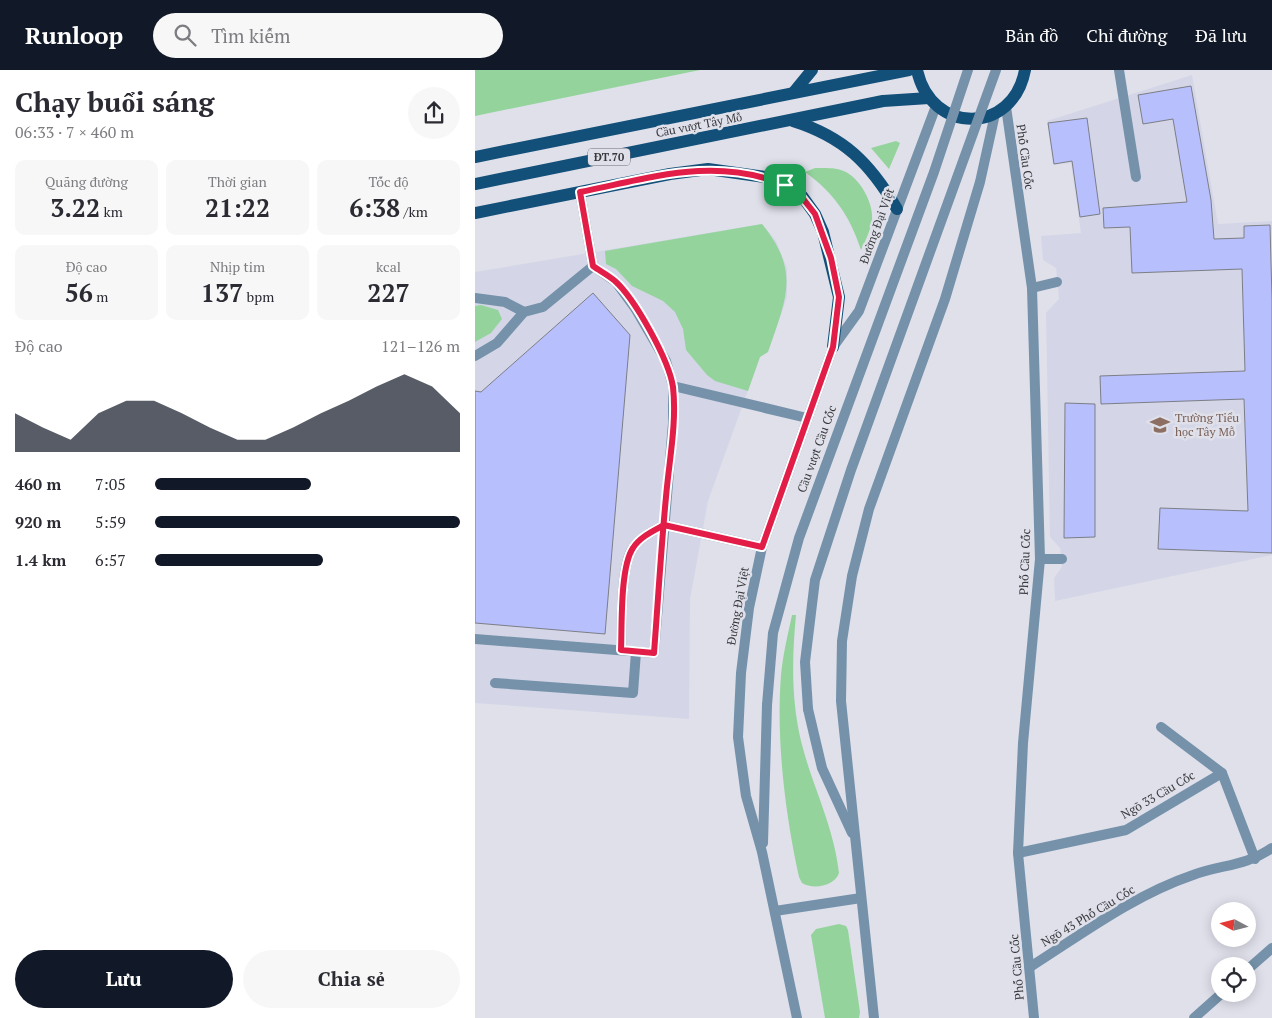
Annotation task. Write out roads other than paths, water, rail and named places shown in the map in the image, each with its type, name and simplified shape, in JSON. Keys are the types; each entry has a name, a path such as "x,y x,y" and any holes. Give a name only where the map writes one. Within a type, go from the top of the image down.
{"main road":[{"path":"794,92 812,70"},
{"name":"Cầu vượt Tây Mỗ","path":"475,157 909,70"},
{"path":"917,70 921,84 932,102 949,115 964,119 980,119 1001,110 1022,84 1027,70"},
{"name":"Cầu vượt Tây Mỗ","path":"475,184 883,101 932,102"},
{"path":"790,120 813,127 836,139 873,170 897,209"},
{"path":"475,213 670,174 709,169 765,177 785,185 801,196 815,214 831,258 839,297 833,347"}],"street":[{"name":"Cầu vượt Cầu Cốc","path":"762,852 767,705 773,633 799,538 829,450 937,164 968,70"},
{"path":"855,841 822,768 808,709 805,662 815,580 851,470 997,70"},
{"path":"1119,70 1135,177"},
{"name":"Đường Đại Việt","path":"797,1018 762,852 746,796 738,737 741,672 749,608 762,547 807,418 833,347 859,311 897,209 932,102"},
{"path":"874,1018 841,701 842,641 852,576 869,509 945,299 1001,110"},
{"name":"Phố Cầu Cốc","path":"1001,110 1032,288 1040,559 1023,743 1017,853 1034,1018"},
{"path":"475,640 654,653 673,423 673,386 666,361 635,308 615,282 593,266 580,192"},
{"path":"475,356 497,343 524,312 543,307 593,266"},
{"path":"1032,288 1057,282"},
{"path":"475,298 489,298 505,302 524,312"},
{"path":"673,386 807,418"},
{"path":"621,650 626,566 633,548 646,534 664,525 762,547"},
{"path":"1040,559 1061,559"},
{"path":"495,683 633,693 636,652"},
{"path":"1161,727 1222,773 1255,859"},
{"name":"Ngõ 33 Cầu Cốc","path":"1017,853 1126,830 1222,773"},
{"name":"Ngõ 43 Phố Cầu Cốc","path":"1030,967 1131,902 1193,874 1255,859 1272,848"},
{"path":"775,911 861,898"},
{"path":"1256,962 1272,948"},
{"path":"1194,1018 1212,1002"}],"place":[{"name":"Trường Tiểu học Tây Mỗ","path":"1160,425"}]}
